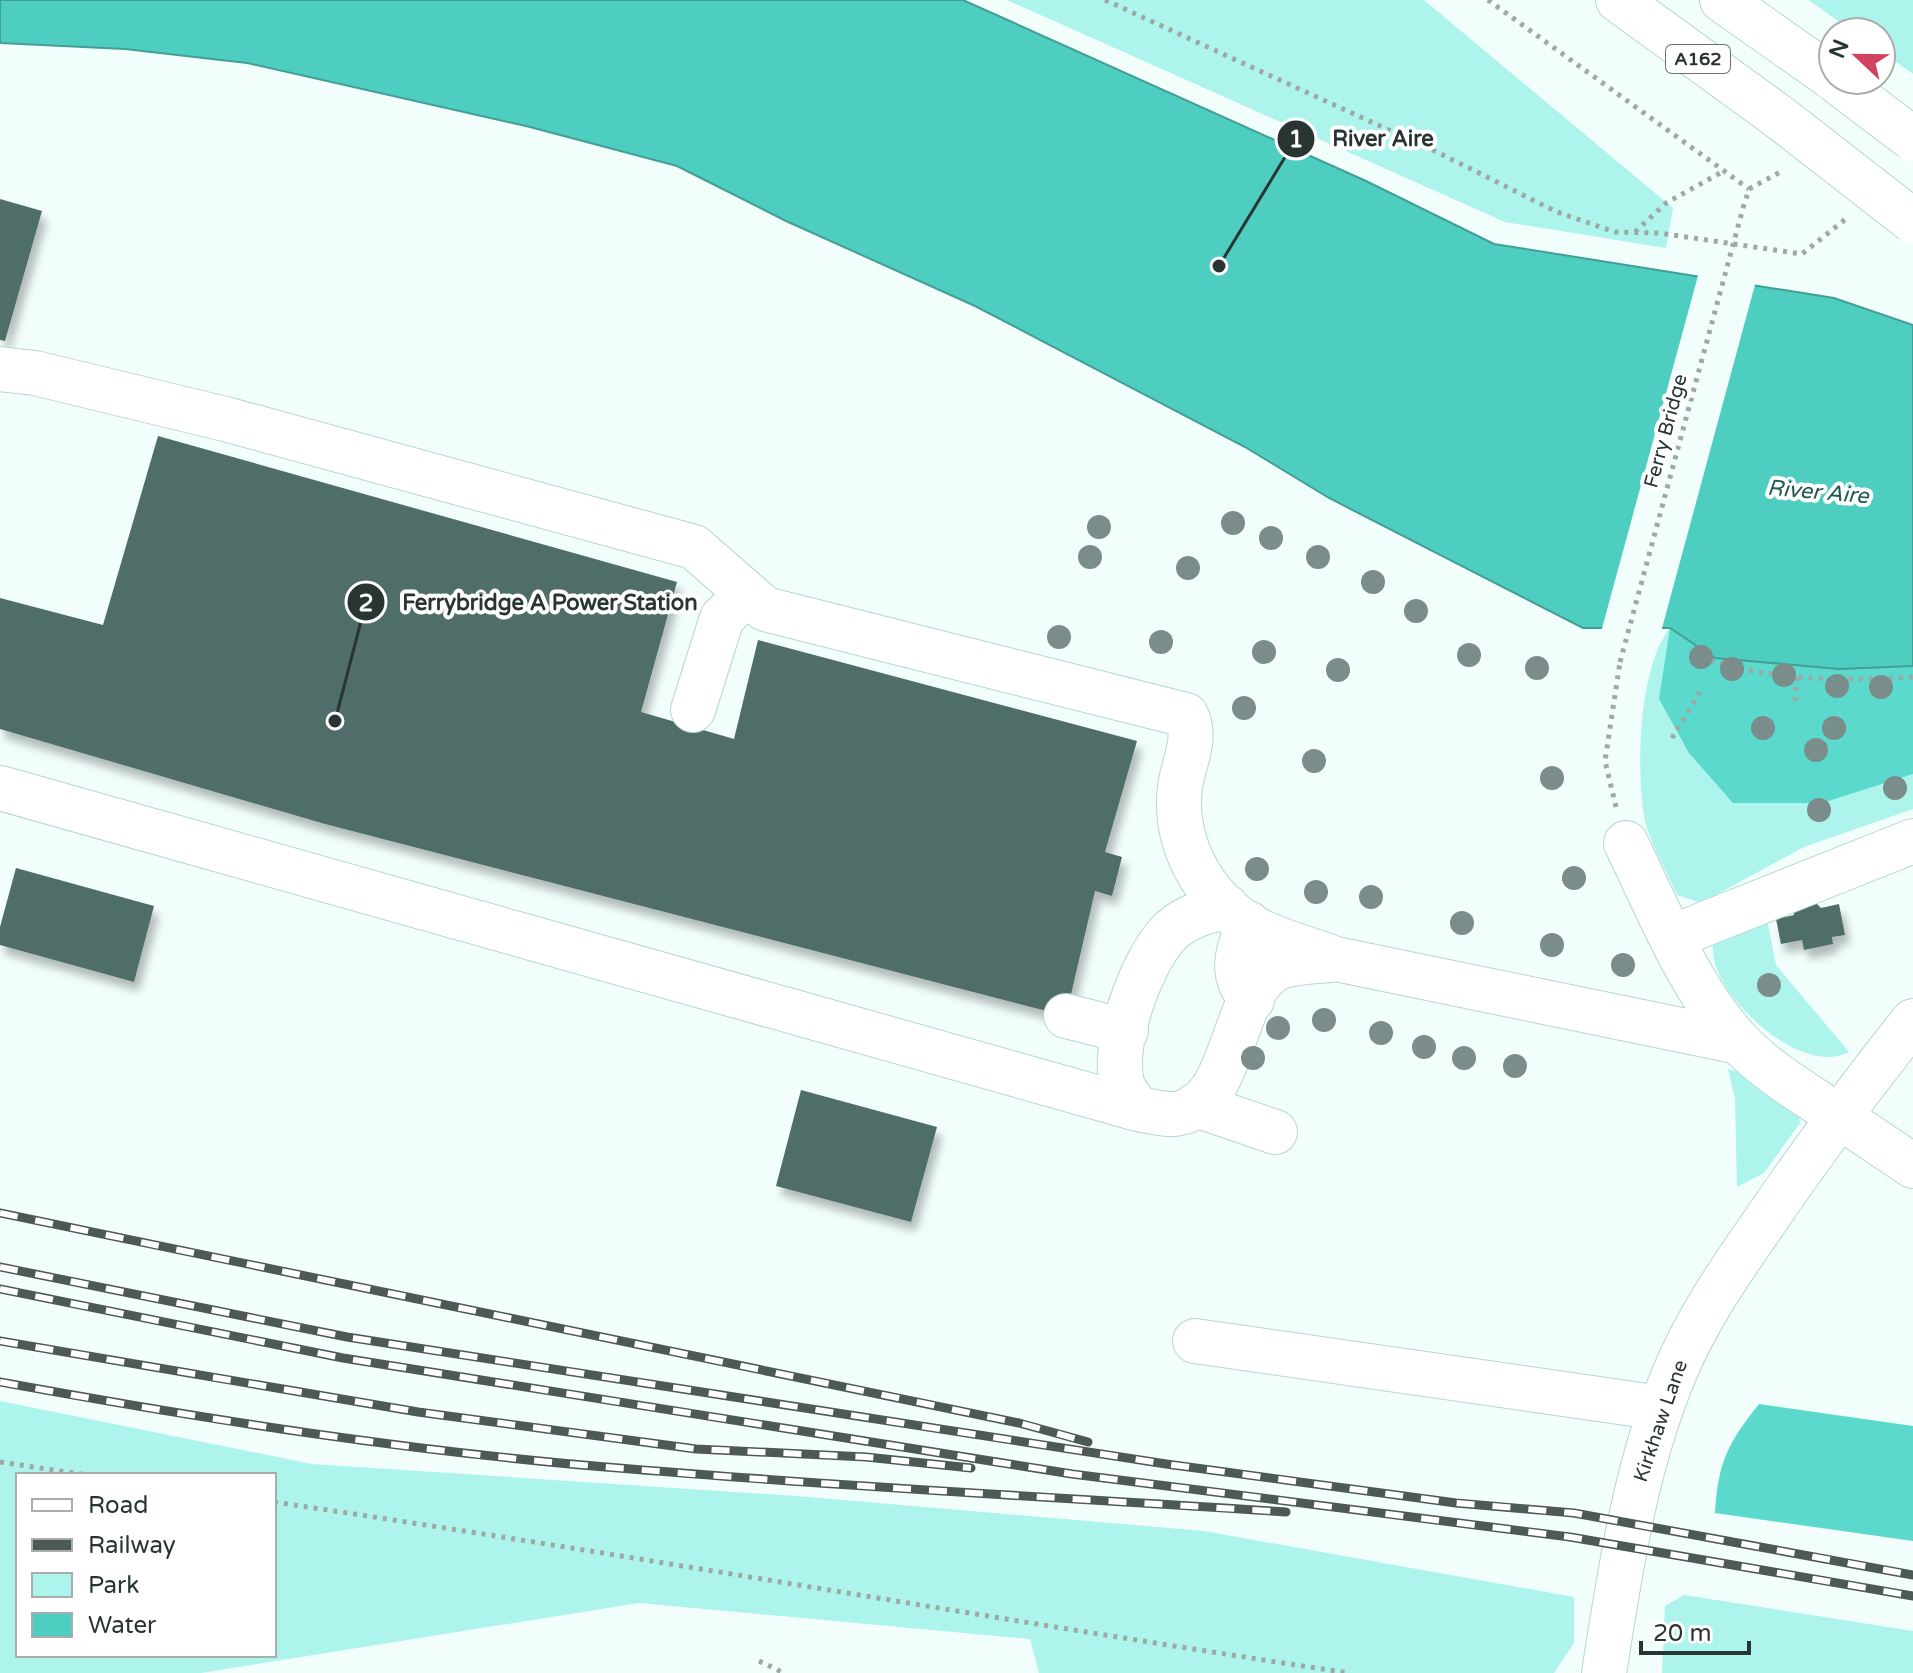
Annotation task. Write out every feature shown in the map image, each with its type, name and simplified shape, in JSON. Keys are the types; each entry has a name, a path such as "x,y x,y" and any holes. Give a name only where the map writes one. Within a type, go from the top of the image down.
{"main road":[{"name":"A162","path":"1618,0 1779,117 1913,221"},
{"path":"1722,0 1817,67"},
{"path":"1856,96 1913,139"},
{"path":"0,369 35,373 225,419 694,547 765,609 1186,715 1191,735 1180,788 1186,851 1201,879 1237,915 1235,962 1240,987 1252,1000"},
{"path":"693,710 722,618 747,594"},
{"path":"0,788 1138,1109 1176,1114 1196,1105 1215,1088 1259,986 1275,969 1336,959"},
{"path":"1672,937 1913,841"},
{"path":"1626,843 1672,937 1717,1014 1739,1042 1779,1076 1913,1166"},
{"path":"1138,1109 1122,1085 1120,1058 1144,969 1167,934 1199,912 1237,915 1336,959 1739,1042"},
{"path":"1066,1016 1126,1031"},
{"name":"Kirkhaw Lane","path":"1604,1673 1635,1502 1661,1408 1692,1333 1718,1289 1837,1115 1913,1021"},
{"path":"1196,1105 1275,1132"},
{"path":"1195,1341 1661,1408"}],"path":[{"path":"1105,0 1437,152 1557,212 1615,232 1659,233 1802,254 1853,213"},
{"path":"1488,0 1723,172 1666,203 1634,233"},
{"name":"Ferry Bridge","path":"1626,843 1605,761 1620,662 1749,189 1723,172"},
{"path":"1701,657 1732,669 1797,675 1913,677"},
{"path":"1795,701 1797,675"},
{"path":"1672,738 1703,687"},
{"path":"0,1462 74,1473"},
{"path":"276,1502 640,1558 1017,1623 1349,1673"},
{"path":"759,1661 784,1673"}],"green space":[{"path":"1007,0 1424,0 1673,208 1666,248 1505,222"},
{"path":"1808,0 1913,0 1913,74 1897,62 1897,16 1831,16"},
{"path":"1670,628 1715,658 1839,669 1913,666 1913,809 1804,847 1701,903 1677,895 1646,825 1640,770 1646,691 1660,645"},
{"path":"1766,914 1776,965 1849,1052 1831,1057 1810,1054 1790,1046 1751,1017 1723,981 1715,964 1712,939"},
{"path":"1728,1069 1752,1075 1797,1106 1800,1123 1764,1173 1737,1187 1735,1099"},
{"path":"0,1401 312,1464 796,1496 1204,1531 1574,1597 1574,1643 1554,1673 1039,1673 1030,1639 639,1603 201,1673 0,1673"},
{"path":"1684,1595 1913,1631 1913,1673 1662,1673 1665,1606"}],"shaded area":[{"path":"1670,628 1715,658 1839,669 1913,666 1913,774 1822,803 1733,803 1689,753 1659,699"},
{"path":"1759,1404 1913,1426 1913,1541 1715,1513 1726,1454"}],"water":[{"path":"0,0 963,0 1366,181 1494,244 1834,298 1913,325 1913,666 1839,669 1715,658 1670,628 1583,628 1329,498 1245,447 975,306 786,221 677,166 530,127 247,63 125,49 0,43"}],"pier":[{"path":"1699,272 1756,281 1661,632 1601,632"}],"building":[{"path":"0,199 42,211 5,341 0,340"},
{"path":"158,436 677,582 641,712 734,739 758,640 1137,741 1105,852 1122,857 1112,896 1095,891 1066,1016 325,824 0,729 0,598 103,625"},
{"path":"16,868 154,906 134,982 0,945 0,927"},
{"path":"1814,901 1821,908 1839,904 1845,935 1832,937 1833,944 1804,950 1802,940 1781,944 1776,919 1794,915 1794,908"},
{"path":"801,1090 937,1127 911,1222 776,1186"}],"railway":[{"path":"0,1213 1019,1423 1088,1442"},
{"path":"0,1267 347,1337 1166,1464 1456,1503 1574,1513 1913,1575"},
{"path":"0,1289 343,1358 1072,1474 1570,1537 1913,1596"},
{"path":"0,1341 418,1412 696,1449 866,1457 971,1468"},
{"path":"0,1382 314,1434 472,1454 795,1481 1286,1512"}],"place":[{"name":"River Aire","path":"1219,266"},
{"name":"Ferrybridge A Power Station","path":"335,721"}]}
